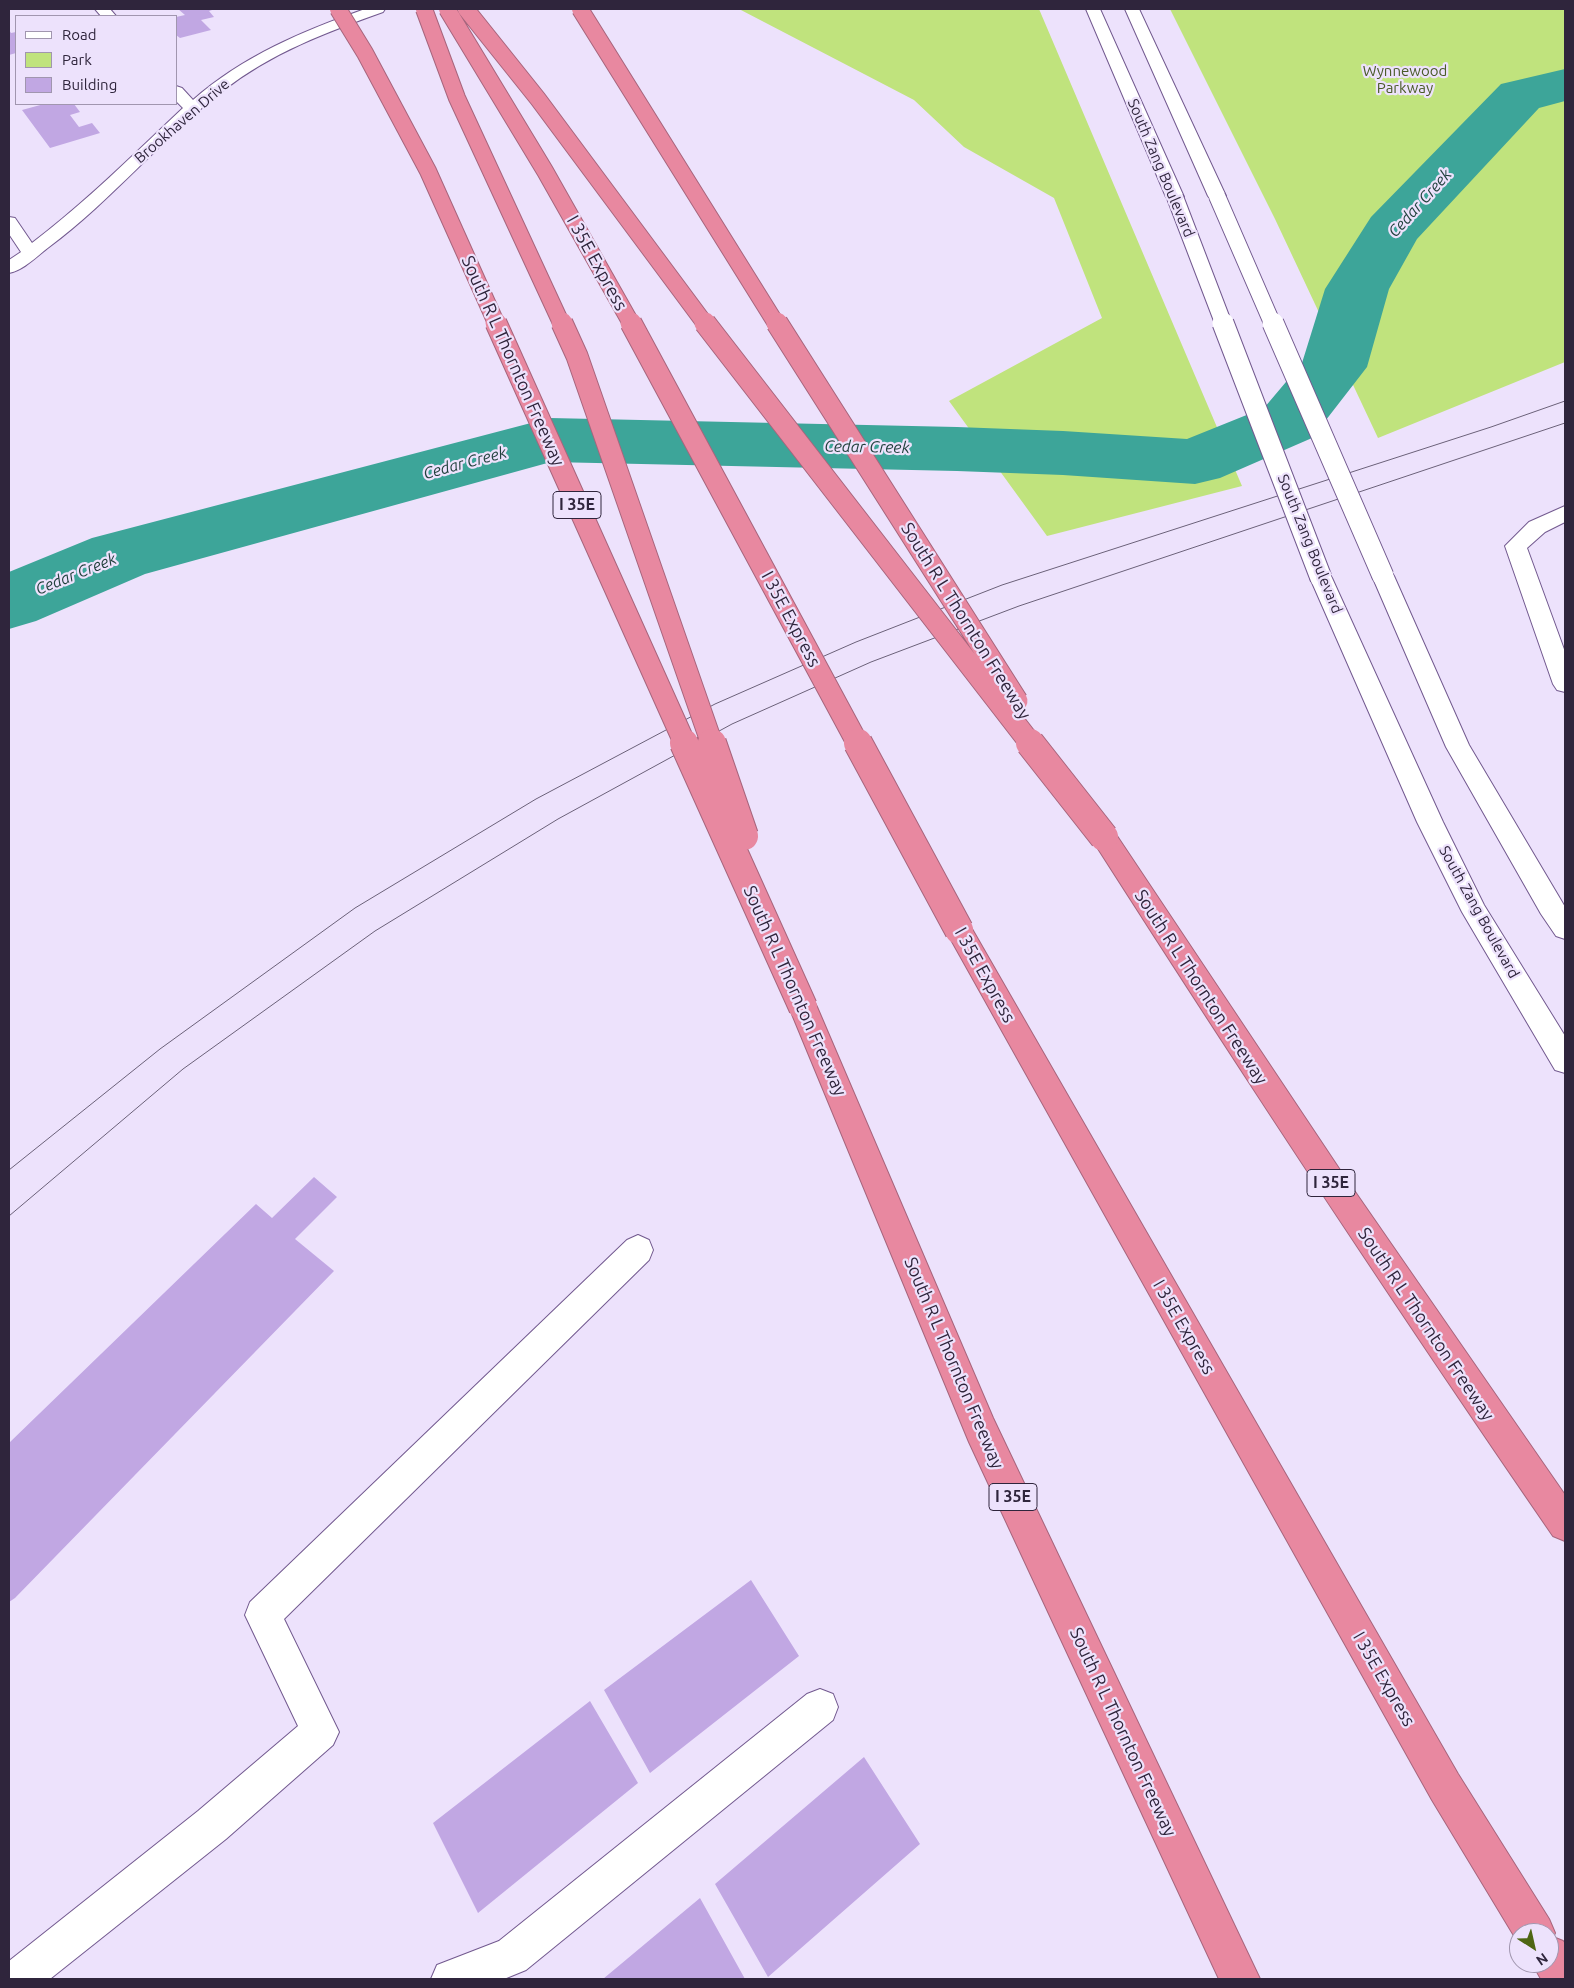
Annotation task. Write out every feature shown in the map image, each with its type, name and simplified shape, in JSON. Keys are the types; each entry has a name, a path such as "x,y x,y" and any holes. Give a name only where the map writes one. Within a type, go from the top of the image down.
{"highway":[{"name":"South R L Thornton Freeway","path":"338,9 365,53 428,171 803,1008 981,1430 1240,1979"},
{"path":"424,9 457,98 577,356 803,1008"},
{"name":"I 35E Express","path":"447,9 615,294 959,930 1445,1786 1529,1923"},
{"path":"466,9 538,99 737,367 1104,837"},
{"name":"South R L Thornton Freeway","path":"580,9 1104,837 1294,1129 1441,1347 1565,1524"}],"main road":[{"name":"Brookhaven Drive","path":"9,268 68,226 192,108 226,80 269,53 300,38 378,9"},
{"name":"South Zang Boulevard","path":"1093,9 1175,197 1321,578 1438,838 1475,912 1565,1062"},
{"path":"1132,9 1218,196 1458,747 1550,906 1565,928"},
{"path":"178,93 192,108"},
{"path":"9,222 31,254"},
{"path":"1565,513 1537,527 1516,546 1565,684"},
{"path":"18,1979 212,1825 320,1732 263,1615 638,1250"},
{"path":"451,1979 512,1956 820,1706"}],"green space":[{"path":"739,9 1039,9 1242,486 1047,536 949,401 1102,318 1054,198 964,147 914,100"},
{"name":"Wynnewood Parkway","path":"1170,9 1565,9 1565,362 1378,438 1275,219"}],"building":[{"path":"178,9 215,9 209,11 214,17 201,20 211,30 180,38 178,36 178,17 185,15"},
{"path":"9,30 11,33 15,32 15,53 9,55"},
{"path":"40,105 75,105 80,112 70,115 79,127 92,123 100,133 50,148 22,110"},
{"path":"314,1177 337,1197 295,1239 334,1271 9,1602 9,1443 256,1204 272,1218"},
{"path":"751,1580 799,1656 650,1773 604,1690"},
{"path":"590,1701 638,1783 478,1913 433,1823"},
{"path":"864,1757 920,1844 768,1977 715,1884"},
{"path":"700,1898 745,1979 603,1979"}],"waterway":[{"name":"Cedar Creek","path":"9,602 119,556 550,440 957,449 1063,453 1195,462 1288,423 1334,367 1357,289 1392,230 1520,96 1565,85"}],"tram line":[{"path":"9,1170 160,1049 355,908 536,799 715,704 856,642 1002,585 1491,427 1565,401"},
{"path":"9,1216 183,1069 375,931 558,819 732,724 871,662 1019,606 1565,423"}]}
